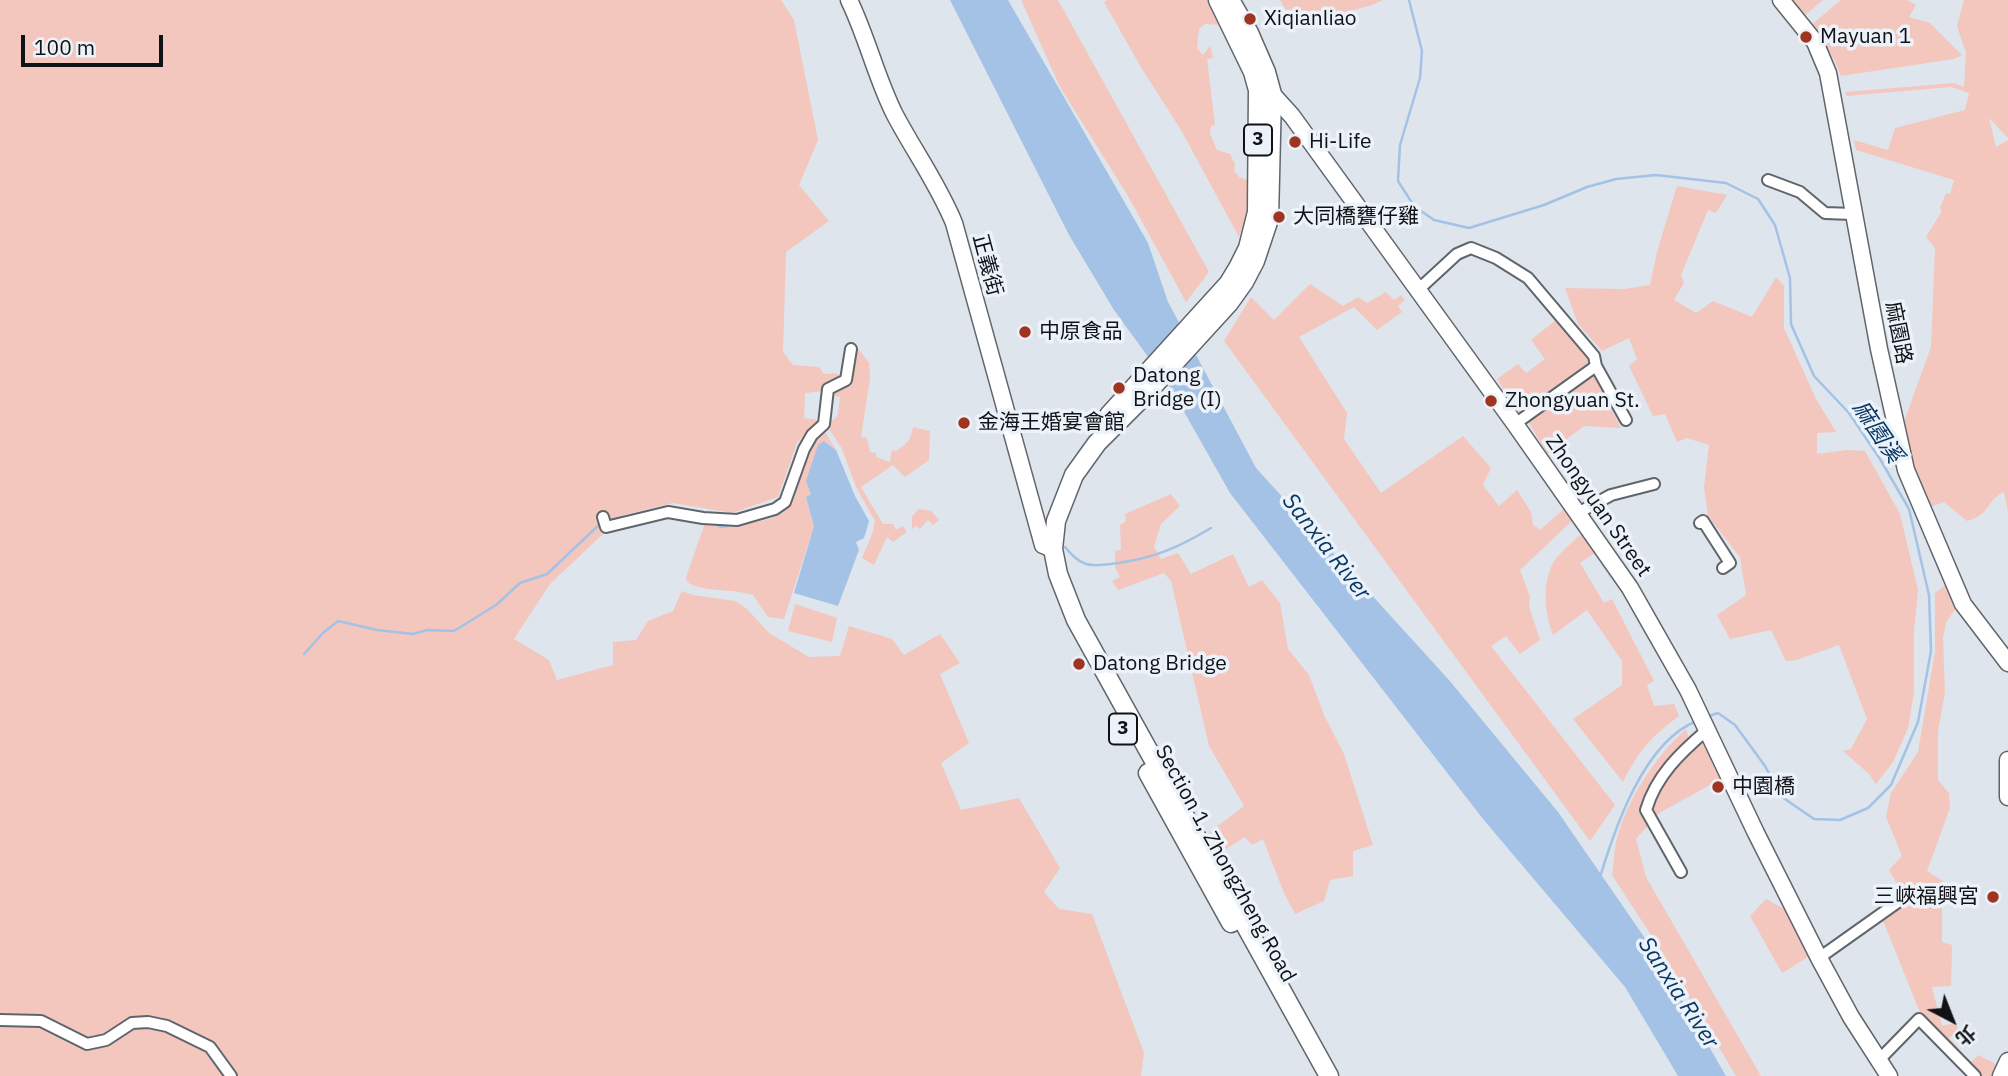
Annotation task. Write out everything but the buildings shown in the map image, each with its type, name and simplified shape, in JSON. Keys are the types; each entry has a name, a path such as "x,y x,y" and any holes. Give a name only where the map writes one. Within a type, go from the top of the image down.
{"main road":[{"name":"3","path":"1218,0 1265,92"},
{"name":"3","path":"1230,0 1258,52 1265,92"},
{"name":"Section 1, Zhongzheng Road","path":"1265,92 1269,219 1262,244 1237,283 1228,303 1142,388 1074,475 1048,547 1045,571 1054,599 1093,674 1316,1076"},
{"name":"Section 1, Zhongzheng Road","path":"1048,547 1076,621 1329,1076"}],"street":[{"name":"正義街","path":"849,0 894,112 943,195 954,223 1048,547"},
{"name":"麻園路","path":"1781,0 1815,41 1824,58 1906,470 1963,604 2008,663"},
{"name":"Zhongyuan Street","path":"1265,92 1292,116 1630,588 1688,690 1707,730"},
{"path":"1768,180 1800,192 1825,213 1853,214"},
{"path":"1418,290 1457,254 1471,248 1496,258 1528,278 1594,356 1596,366 1626,420"},
{"path":"604,521 606,527 668,512 737,520 775,509 785,502 804,449 812,435 824,424 828,389 846,380 850,349"},
{"path":"1515,424 1596,366"},
{"path":"1578,513 1611,495 1654,484"},
{"path":"1700,523 1703,521 1730,564 1723,568"},
{"path":"1681,872 1646,810 1651,794 1664,772 1683,750 1707,730 1819,958 1851,1017 1889,1076"},
{"path":"2007,787 2008,760"},
{"path":"1819,958 1898,902"},
{"path":"1879,1060 1919,1019 1975,1076"},
{"path":"0,1020 41,1021 88,1044 106,1040 132,1023 149,1022 167,1026 209,1047 231,1076"},
{"path":"2001,1076 2008,1060"}],"shaded area":[{"path":"0,0 781,0 794,20 818,140 799,185 829,221 786,252 783,352 793,365 819,367 824,374 835,373 841,376 825,384 824,391 805,393 804,418 818,420 797,443 778,497 732,513 673,503 623,515 550,584 514,639 549,660 557,680 613,665 613,642 636,640 648,621 673,611 682,591 735,601 747,609 769,633 809,657 840,656 849,626 892,639 904,655 940,634 960,663 940,674 969,743 941,763 961,810 1019,798 1060,868 1044,892 1059,909 1092,914 1144,1053 1141,1076 0,1076"},
{"path":"1021,0 1058,0 1209,272 1186,302 1128,196 1060,87"},
{"path":"1208,0 1223,25 1205,24 1199,29 1197,48 1203,55 1210,46 1213,58 1207,59 1215,125 1211,126 1210,134 1217,150 1230,154 1235,164 1234,171 1239,177 1249,181 1246,216 1239,237 1181,130 1104,2"},
{"path":"1280,0 1383,0 1300,25 1295,9 1286,10"},
{"path":"1791,0 1823,0 1804,16"},
{"path":"1841,0 1907,0 1916,5 1909,17 1930,23 1962,55 1954,59 1841,76 1834,59 1810,26"},
{"path":"1964,0 2008,0 2008,138 1989,118 1996,147 2008,140 2008,512 2004,492 1980,515 1967,521 1944,502 1930,507 1913,478 1901,430 1931,347 1935,248 1926,237 1942,211 1940,208 1946,193 1950,194 1954,180 1856,150 1854,140 1888,150 1895,128 1965,110 1969,93 1951,87 1846,96 1846,92 1954,83 1964,87 1966,53 1957,26"},
{"path":"1677,186 1727,195 1716,213 1708,210 1681,275 1684,283 1674,300 1696,313 1713,301 1752,317 1776,277 1784,286 1784,328 1816,399 1836,432 1817,433 1817,454 1847,450 1865,451 1900,514 1918,590 1914,632 1914,692 1908,728 1893,762 1876,784 1869,774 1843,751 1851,749 1867,719 1839,645 1786,661 1771,630 1730,639 1717,615 1746,595 1740,557 1708,516 1704,488 1709,445 1687,438 1677,442 1665,414 1653,416 1629,366 1637,359 1629,338 1602,351 1578,324 1565,288 1624,289 1650,285"},
{"path":"1310,284 1343,306 1358,297 1367,303 1386,292 1394,300 1401,295 1405,300 1398,306 1402,312 1377,330 1354,307 1299,337 1347,413 1344,439 1381,493 1463,436 1491,468 1483,485 1499,506 1517,490 1531,512 1533,525 1540,530 1564,509 1573,520 1520,570 1530,597 1529,606 1540,640 1520,654 1506,636 1491,646 1615,805 1590,841 1224,341 1251,297 1274,320"},
{"path":"1557,319 1589,362 1520,414 1497,379 1518,364 1526,373 1545,359 1531,340"},
{"path":"859,350 869,363 870,378 861,437 867,438 870,452 890,462 892,450 896,451 906,444 913,427 930,431 929,460 905,477 893,465 861,487 883,524 893,524 896,530 903,526 907,532 893,542 887,537 874,565 862,558 875,521 856,487 842,449 826,424 827,419 834,420 838,414 840,397 830,395 830,390 847,381 852,351"},
{"path":"1593,374 1621,428 1584,426 1547,454 1527,419"},
{"path":"824,430 836,450 825,441 811,494 806,497 814,526 784,619 768,617 753,595 702,588 687,582 686,577 705,523 752,522 785,511 794,499 808,451"},
{"path":"1171,494 1180,506 1161,524 1154,547 1161,559 1178,553 1191,574 1233,554 1249,587 1262,580 1280,603 1288,649 1309,675 1324,715 1344,754 1373,845 1353,851 1353,876 1330,880 1324,901 1295,914 1263,839 1252,845 1245,837 1216,855 1207,834 1244,806 1209,746 1171,581 1164,573 1118,590 1112,581 1120,577 1115,567 1115,551 1121,550 1120,525 1126,521 1125,514"},
{"path":"918,509 931,511 939,520 933,525 928,520 920,529 916,526 912,529 912,517"},
{"path":"1582,533 1595,553 1580,563 1604,603 1612,599 1654,681 1647,685 1654,706 1674,704 1679,716 1646,745 1623,782 1573,719 1622,685 1622,661 1587,610 1553,635 1548,618 1546,591 1552,565"},
{"path":"1948,583 1958,606 1946,622 1943,638 1945,692 1938,731 1938,780 1949,793 1950,808 1927,871 1949,885 1942,907 1942,942 1952,945 1951,986 1932,987 1942,1026 1955,1023 1960,1031 1949,1038 1971,1062 1978,1055 2000,1066 1996,1076 1980,1076 1919,1010 1878,908 1903,894 1889,870 1902,856 1886,817 1891,793 1918,752 1935,651 1935,593"},
{"path":"795,604 837,618 832,642 788,631"},
{"path":"1686,729 1691,747 1704,740 1721,779 1659,813 1636,839 1646,877 1761,1076 1736,1076 1662,952 1612,875 1617,838 1635,793 1653,765"},
{"path":"1766,899 1788,911 1811,955 1782,973 1750,916"}],"water":[{"name":"Sanxia River","path":"950,0 1008,0 1148,243 1168,302 1256,468 1449,680 1558,812 1651,947 1726,1076 1678,1076 1625,987 1483,819 1230,493 1170,387 1114,310 1069,235"},
{"path":"824,441 836,450 855,496 869,521 864,538 856,542 859,550 838,606 794,593 814,526 806,497 811,494 806,481 818,445"}],"waterway":[{"name":"麻園溪","path":"1409,0 1422,51 1420,78 1400,145 1398,181 1414,206 1434,220 1469,228 1544,205 1587,187 1616,179 1656,175 1726,183 1758,199 1775,225 1790,278 1791,324 1814,376 1849,413 1909,509 1929,595 1931,651 1918,722 1891,785 1868,808 1840,820 1814,819 1782,797 1765,766 1735,725 1718,713 1706,717"},
{"path":"786,507 790,505 796,486"},
{"path":"608,521 652,511"},
{"path":"744,523 764,518"},
{"path":"304,654 338,621 377,630 413,634 427,630 454,631 496,605 520,583 547,574 601,523"},
{"path":"717,524 720,527 734,525"},
{"path":"1065,547 1086,564 1119,563 1167,550 1211,528"},
{"name":"麻園溪","path":"1600,877 1623,811 1647,766 1678,731 1697,721"}],"place":[{"name":"Xiqianliao","path":"1250,19"},
{"name":"Mayuan 1","path":"1806,37"},
{"name":"Hi-Life","path":"1295,142"},
{"name":"大同橋甕仔雞","path":"1279,217"},
{"name":"中原食品","path":"1025,332"},
{"name":"Datong Bridge (I)","path":"1119,388"},
{"name":"Zhongyuan St.","path":"1491,401"},
{"name":"金海王婚宴會館","path":"964,423"},
{"name":"Datong Bridge","path":"1079,664"},
{"name":"中園橋","path":"1718,787"},
{"name":"三峽福興宮","path":"1993,897"}]}
